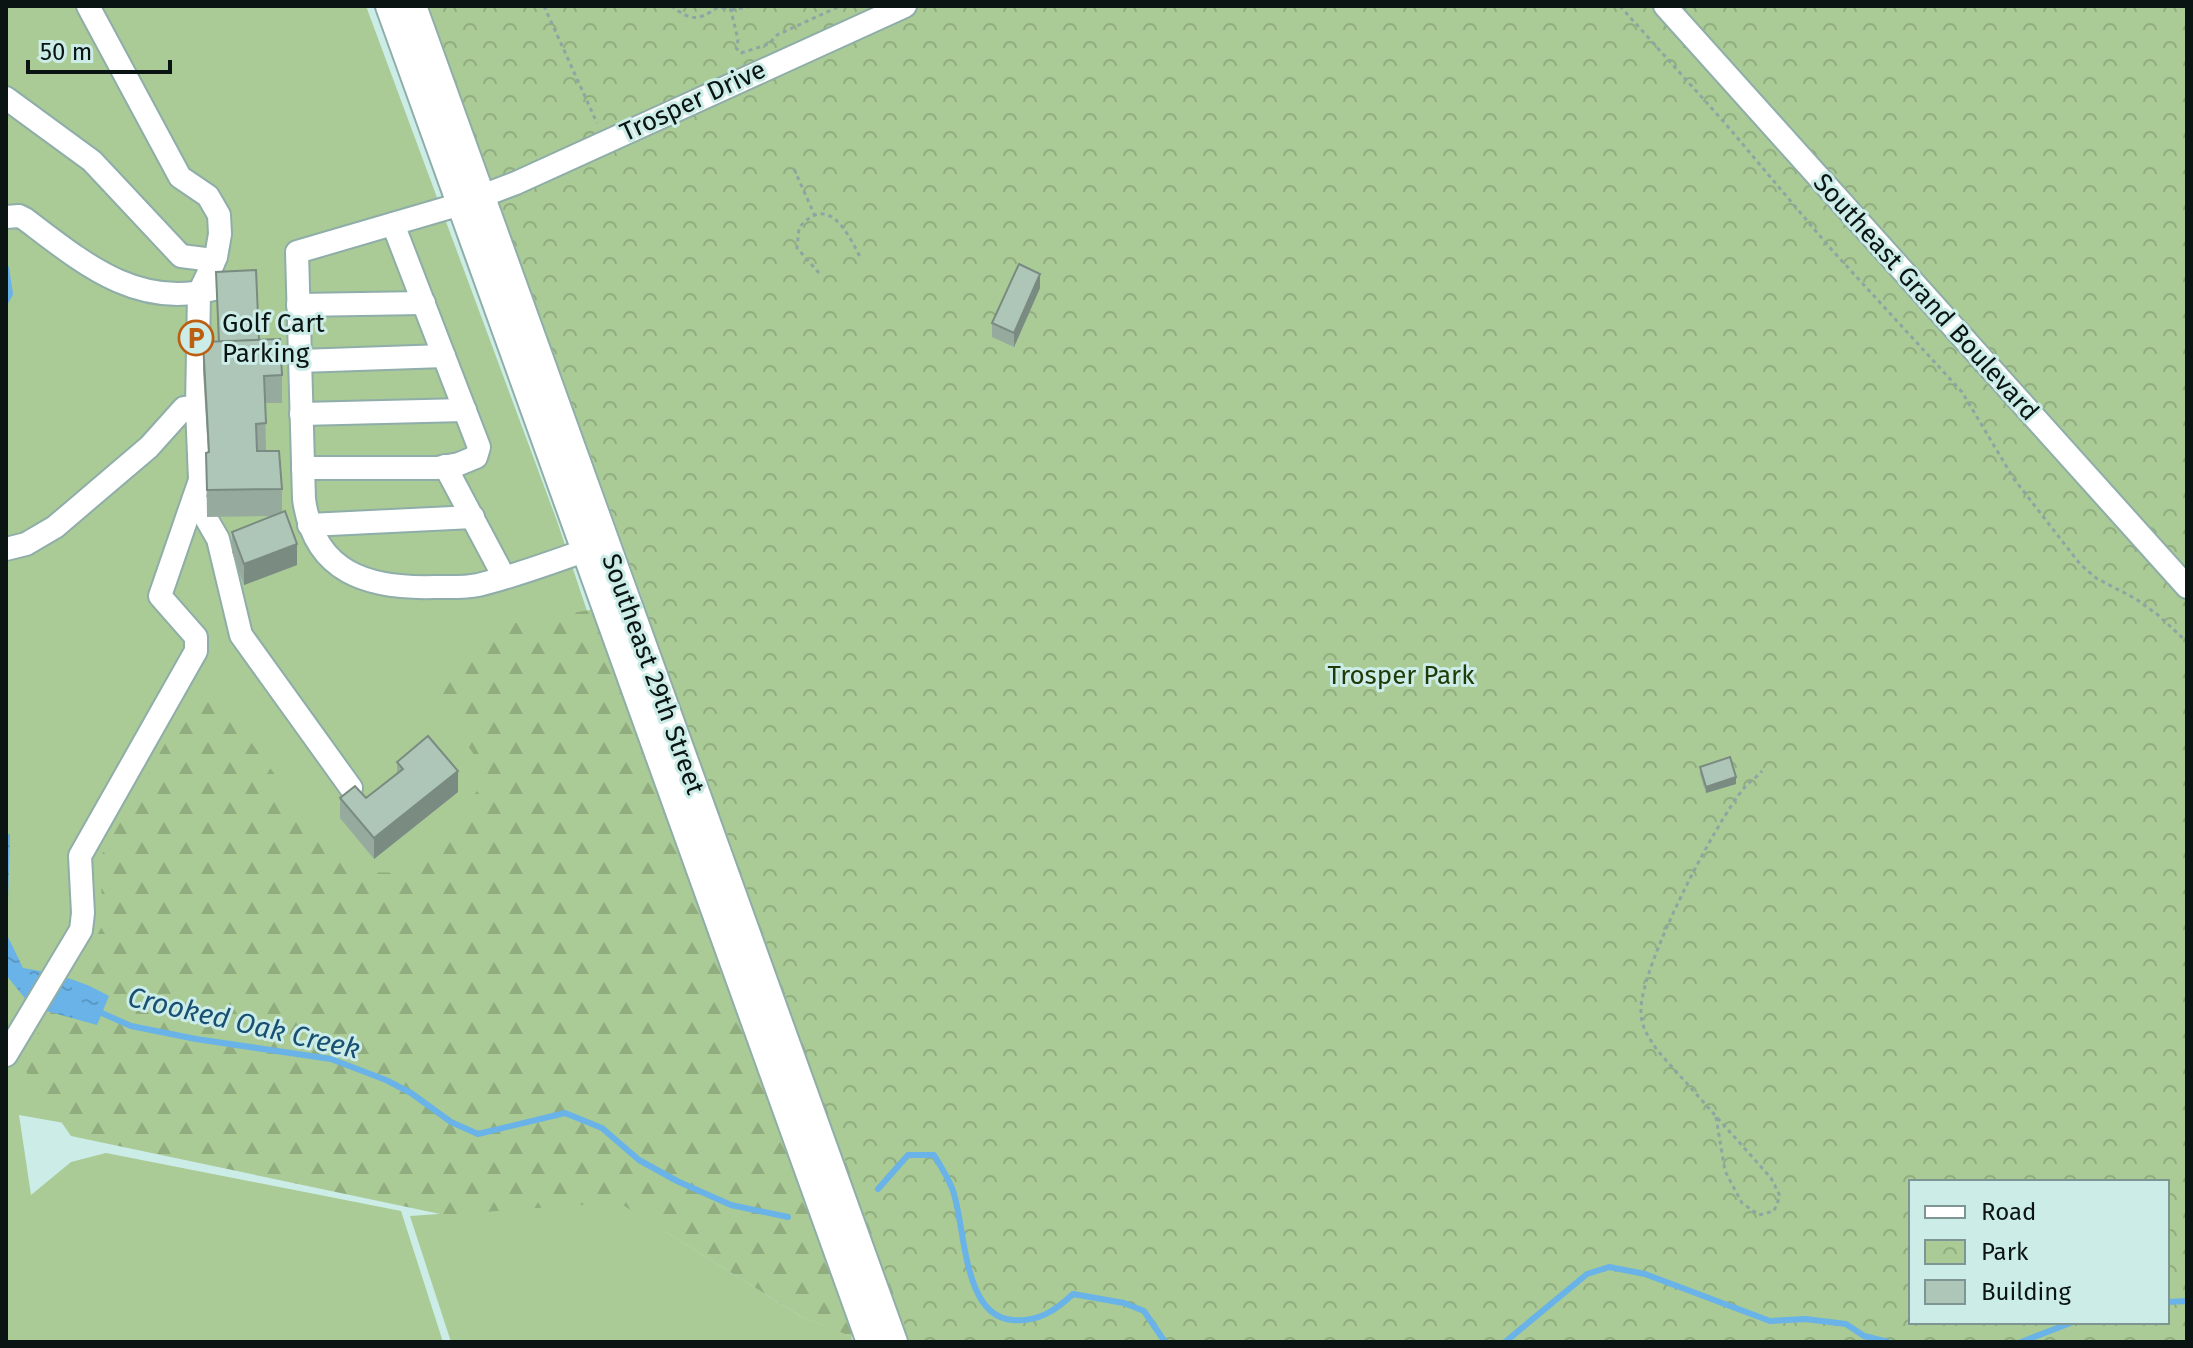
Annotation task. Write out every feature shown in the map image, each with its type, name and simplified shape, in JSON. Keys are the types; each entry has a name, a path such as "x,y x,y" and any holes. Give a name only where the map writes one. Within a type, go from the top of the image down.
{"main road":[{"name":"Southeast 29th Street","path":"389,6 471,200"},
{"name":"Southeast 29th Street","path":"413,6 471,200 595,547 870,1342"},
{"name":"Southeast 29th Street","path":"595,547 894,1342"}],"street":[{"path":"88,6 180,177 208,196 219,215 220,234 213,264 181,291"},
{"name":"Trosper Drive","path":"298,305 297,252 471,200 905,6"},
{"name":"Southeast Grand Boulevard","path":"1665,6 2187,587"},
{"path":"6,98 92,161 181,256 205,259 213,264"},
{"path":"6,217 25,219 83,264 144,292 239,287"},
{"path":"303,468 445,466 476,457 479,447 393,224"},
{"path":"11,1046 81,930 80,856 196,651 196,637 160,596 200,480 197,407 181,291 181,256"},
{"path":"424,303 298,305 304,499 309,525 319,547 332,562 365,581 408,588 474,586 595,547"},
{"path":"300,361 444,356"},
{"path":"7,549 26,544 55,527 149,447 184,408 197,407"},
{"path":"301,414 465,410"},
{"path":"445,466 504,577"},
{"path":"195,499 218,539 241,635 351,788"},
{"path":"309,525 473,517"}],"path":[{"path":"544,6 605,142"},
{"path":"671,6 686,16 698,18 718,7 731,10 753,6"},
{"path":"731,10 738,40 736,48 741,53 769,44 777,35 840,6"},
{"path":"1620,6 1724,122 1831,249 1962,392 1986,428 2006,467 2080,564 2096,578 2136,599 2158,615 2187,642"},
{"path":"777,35 786,37"},
{"path":"794,169 815,216"},
{"path":"819,273 797,248 799,228 815,216 830,216 840,222 860,257"},
{"path":"1716,1117 1725,1171 1742,1203 1759,1215 1774,1211 1780,1196 1771,1178 1657,1050 1642,1028 1640,1007 1668,924 1715,833 1745,787 1762,771"}],"green space":[{"path":"6,6 366,6 557,521 645,785 663,1230 802,1317 851,1336 853,1342 451,1342 410,1216 540,1207 19,1115 31,1195 71,1162 106,1153 401,1211 443,1342 6,1342"},
{"name":"Trosper Park","path":"428,6 2187,6 2187,1342 911,1342"},
{"path":"698,591 2162,1180 1909,1180 1909,1324 1949,1342 865,1342 802,1317 618,1202 445,1215 71,1136 20,1063 103,925 100,858 203,677 346,871 396,873 463,809 489,776 435,699 493,627"}],"water":[{"path":"10,834 7,935 23,968 68,978 109,996 97,1025 43,1010 28,1002 6,975 6,835"}],"building":[{"path":"1019,264 1040,274 1014,333 992,323"},
{"path":"256,270 259,340 219,342 216,272"},
{"path":"280,339 282,375 264,376 266,423 256,424 257,451 279,451 282,489 207,490 206,453 209,452 203,342"},
{"path":"285,511 297,544 244,564 232,532"},
{"path":"428,736 458,771 374,838 340,798 355,786 366,798 403,769 397,762"},
{"path":"1730,757 1736,777 1706,787 1700,767"}],"waterway":[{"name":"Crooked Oak Creek","path":"6,268 10,294 6,301"},
{"name":"Crooked Oak Creek","path":"95,1010 131,1026 331,1059 386,1080 411,1093 451,1122 478,1134 565,1113 602,1128 639,1160 677,1181 731,1205 788,1217"},
{"name":"Crooked Oak Creek","path":"878,1189 908,1155 934,1155 952,1188 975,1286 984,1303 996,1315 1013,1320 1038,1317 1073,1294 1124,1303 1144,1311 1165,1342"},
{"name":"Crooked Oak Creek","path":"1505,1342 1587,1274 1609,1267 1645,1274 1770,1321 1805,1319 1846,1324 1864,1336 1888,1342"},
{"name":"Crooked Oak Creek","path":"2169,1302 2187,1301"},
{"name":"Crooked Oak Creek","path":"2021,1342 2068,1324"}],"place":[{"name":"Golf Cart Parking","path":"196,338"}]}
